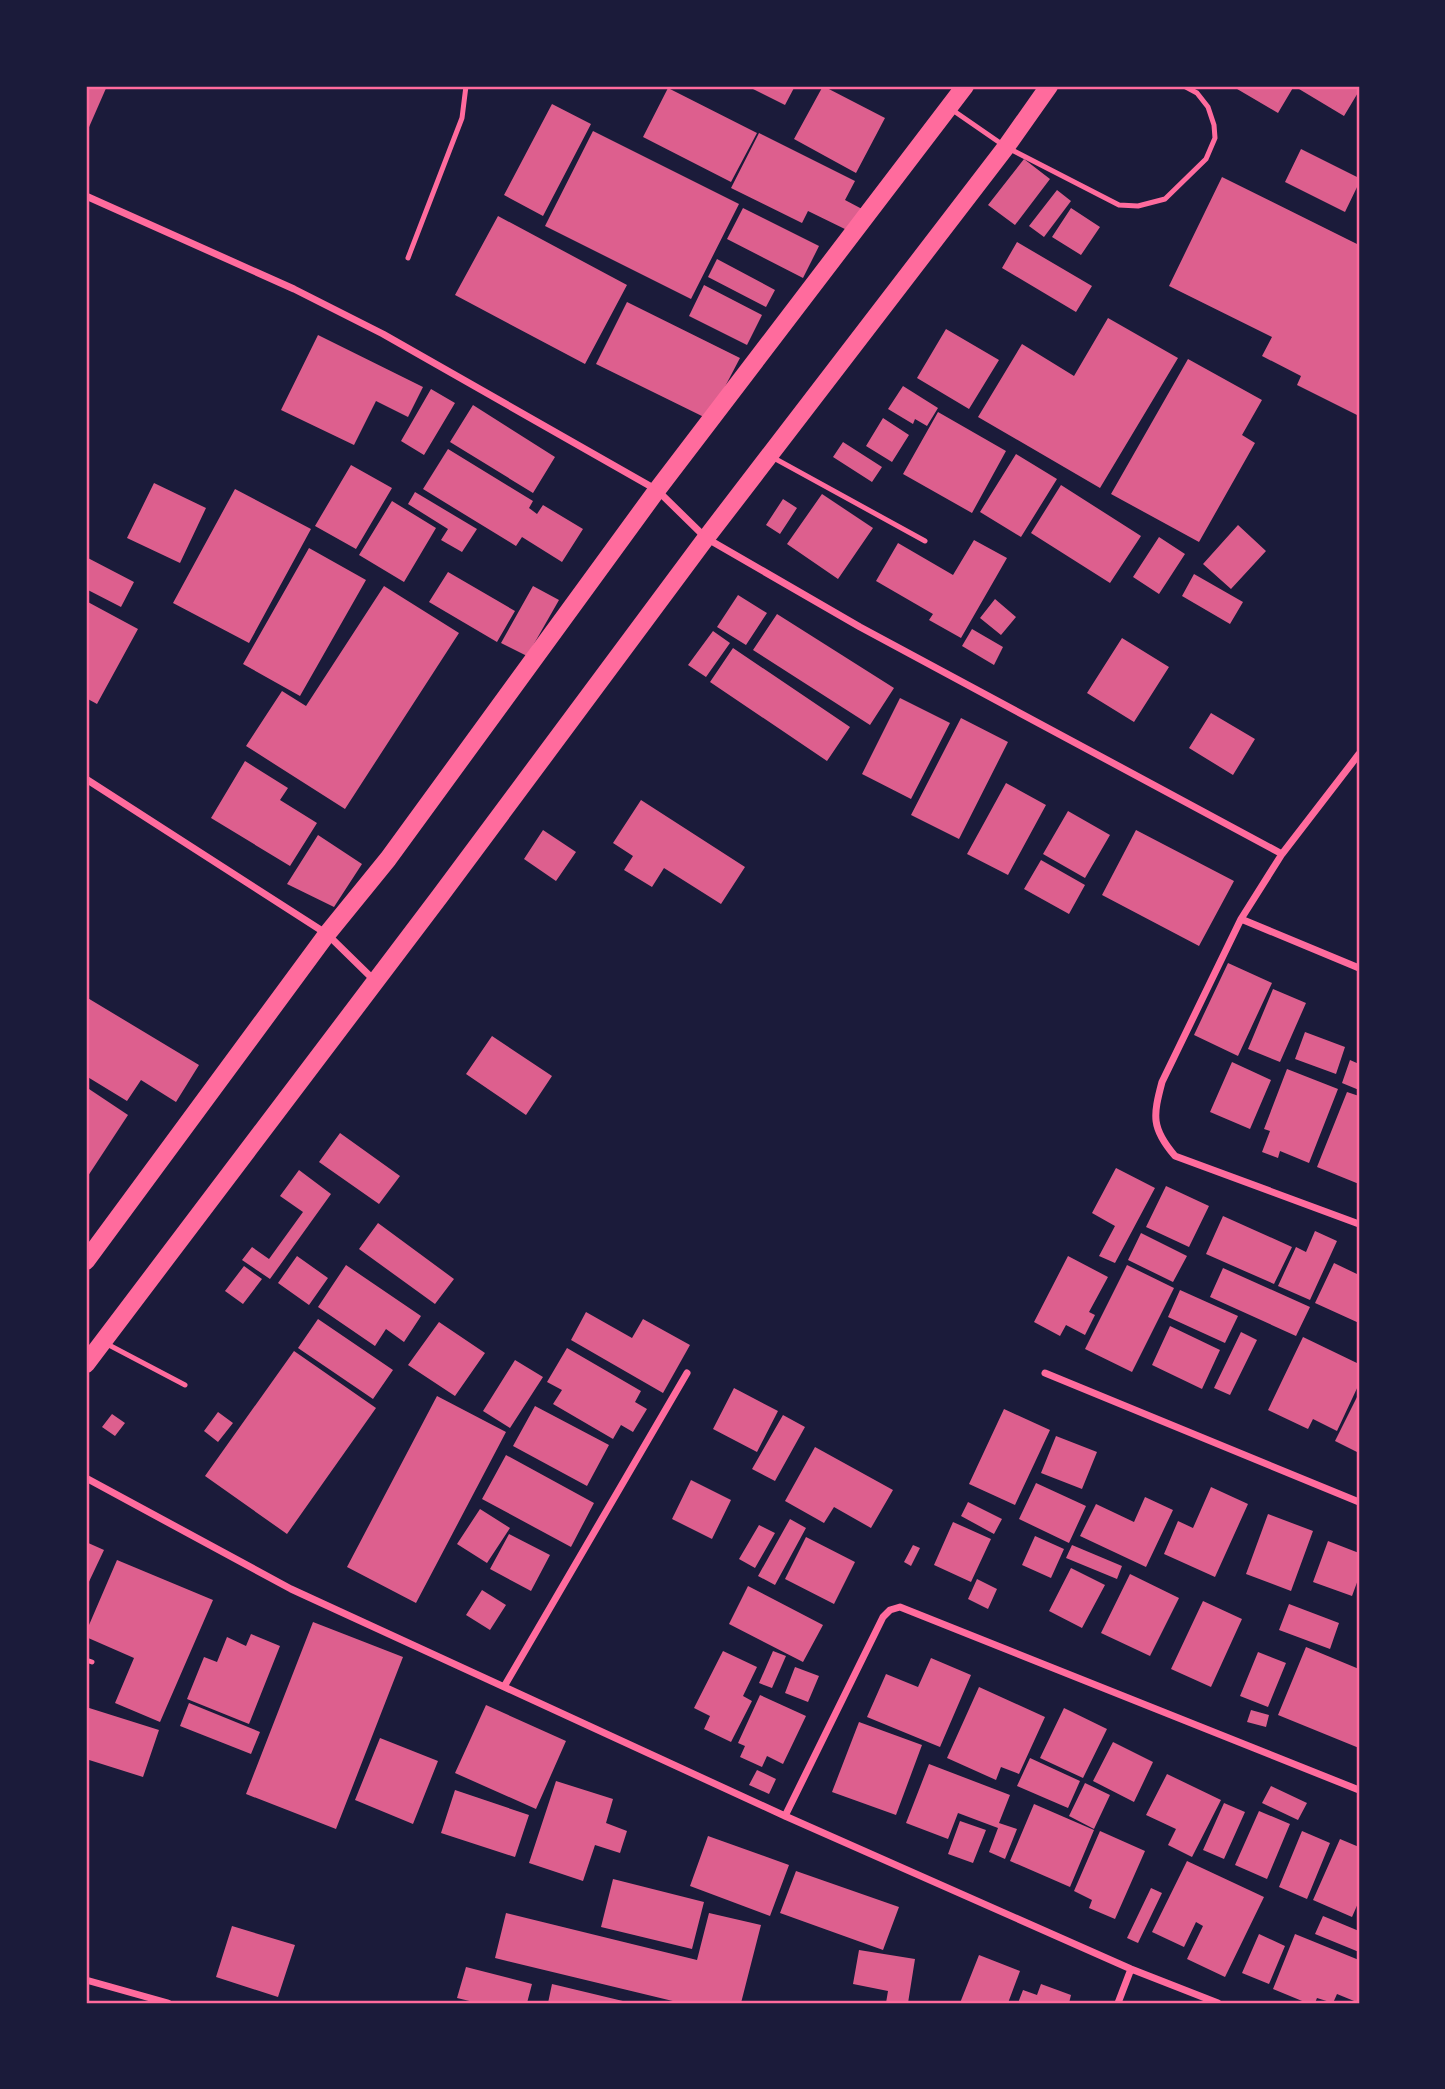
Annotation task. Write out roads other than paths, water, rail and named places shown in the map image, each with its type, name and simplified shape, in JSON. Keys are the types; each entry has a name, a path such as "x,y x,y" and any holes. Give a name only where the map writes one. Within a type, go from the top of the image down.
{"main road":[{"path":"86,1261 327,934 388,859 657,490 965,86"},
{"path":"86,1364 706,538 1006,147 1049,86"}],"street":[{"path":"86,196 294,289 372,328 657,490 706,538 860,627 1282,854"},
{"path":"1359,754 1282,854 1241,919 1161,1082 1154,1108 1160,1139 1175,1156 1359,1224"},
{"path":"86,779 327,934 376,981"},
{"path":"1241,919 1359,968"},
{"path":"505,1685 687,1373"},
{"path":"1045,1373 1359,1502"},
{"path":"86,1478 291,1589 505,1685 785,1816 1131,1969 1218,2003"},
{"path":"785,1816 883,1617 890,1610 900,1607 1359,1790"},
{"path":"1118,2003 1131,1969"},
{"path":"86,1980 168,2003"}],"lane":[{"path":"408,258 461,118 466,86"},
{"path":"948,107 1006,147 1119,205 1138,206 1165,199 1206,159 1215,138 1208,107 1197,93 1184,86"},
{"path":"769,456 925,541"},
{"path":"103,1341 185,1385"}]}
